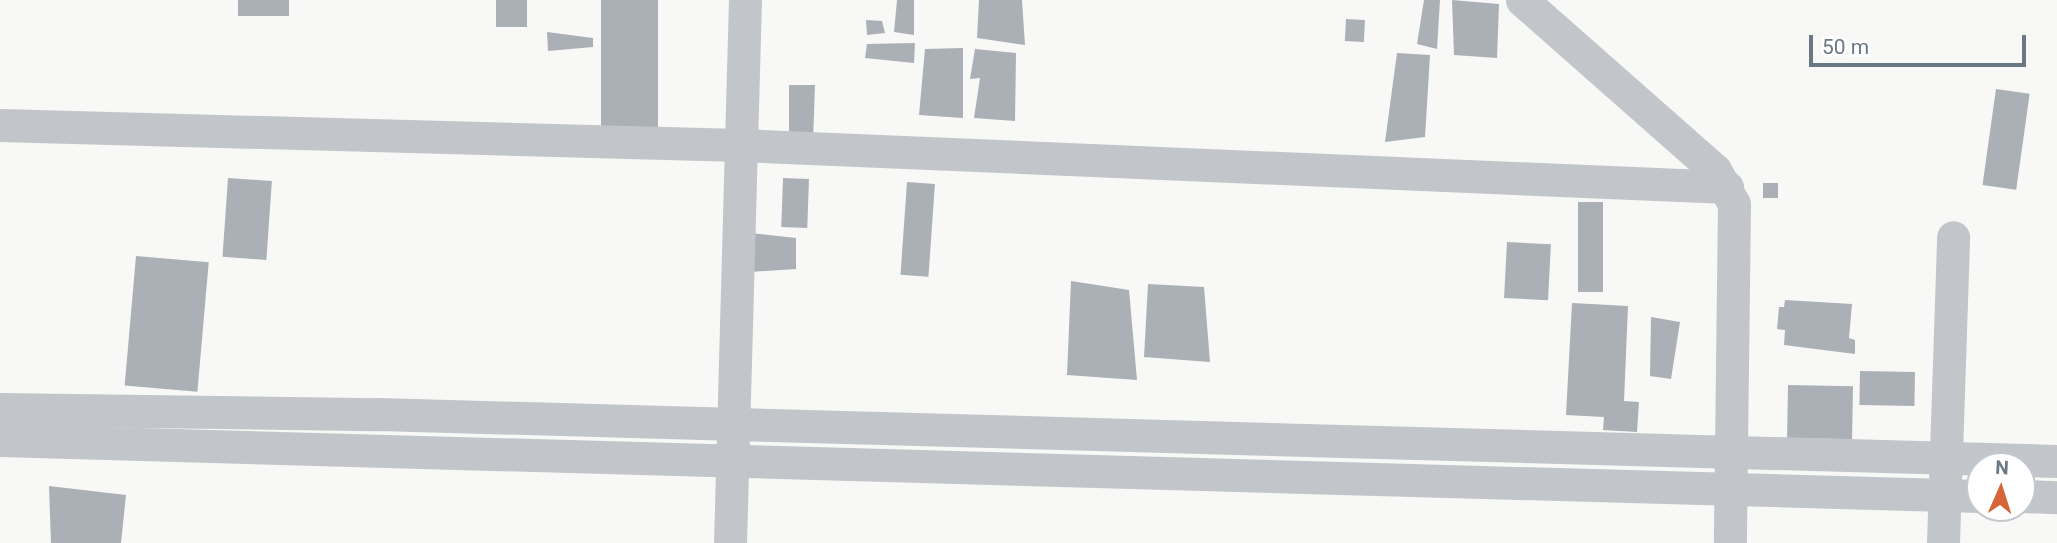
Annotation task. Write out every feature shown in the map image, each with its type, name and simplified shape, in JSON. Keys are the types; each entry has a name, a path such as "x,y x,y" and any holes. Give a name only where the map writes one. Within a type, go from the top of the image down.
{"street":[{"path":"730,543 745,0"},
{"path":"1522,0 1715,170 1727,187 1734,204 1730,543"},
{"path":"0,125 740,145 1727,187"},
{"path":"1943,543 1953,237"},
{"path":"0,409 735,423 2057,461"},
{"path":"0,440 1966,496"},
{"path":"2036,496 2057,497"}],"building":[{"path":"238,0 289,0 289,16 238,16"},
{"path":"496,0 527,0 527,27 496,27"},
{"path":"601,0 658,0 658,128 601,128"},
{"path":"897,0 914,0 914,35 894,32"},
{"path":"979,0 1022,0 1025,45 977,38"},
{"path":"1424,0 1440,0 1437,49 1417,44"},
{"path":"1452,0 1499,4 1497,58 1454,55"},
{"path":"1346,19 1365,20 1364,42 1345,41"},
{"path":"866,20 882,21 885,33 867,35"},
{"path":"547,32 593,38 593,47 548,51"},
{"path":"915,43 914,63 865,58 867,44"},
{"path":"963,48 963,118 919,115 925,49"},
{"path":"975,49 1016,53 1015,121 974,118 980,78 970,79"},
{"path":"1397,53 1430,55 1425,137 1385,142"},
{"path":"789,85 815,85 813,142 789,136"},
{"path":"1996,89 2030,94 2016,190 1983,185"},
{"path":"228,178 272,181 266,260 222,257"},
{"path":"783,178 809,179 807,228 781,227"},
{"path":"907,182 935,184 928,277 901,275"},
{"path":"1763,183 1778,183 1778,198 1763,198"},
{"path":"1578,202 1603,202 1603,292 1578,292"},
{"path":"751,233 796,238 796,269 749,272"},
{"path":"1507,242 1551,244 1548,300 1504,298"},
{"path":"136,256 209,262 197,392 125,386"},
{"path":"1071,281 1129,290 1137,380 1067,375"},
{"path":"1148,284 1204,287 1210,362 1144,357"},
{"path":"1785,300 1852,304 1849,338 1855,340 1855,354 1784,345 1785,330 1777,329 1779,307 1784,307"},
{"path":"1572,303 1628,306 1624,401 1639,402 1637,432 1603,430 1604,417 1566,415"},
{"path":"1651,317 1680,322 1671,379 1650,376"},
{"path":"1860,371 1915,372 1914,406 1859,405"},
{"path":"1788,385 1853,386 1852,439 1787,438"},
{"path":"49,486 126,495 121,543 51,543"}]}
